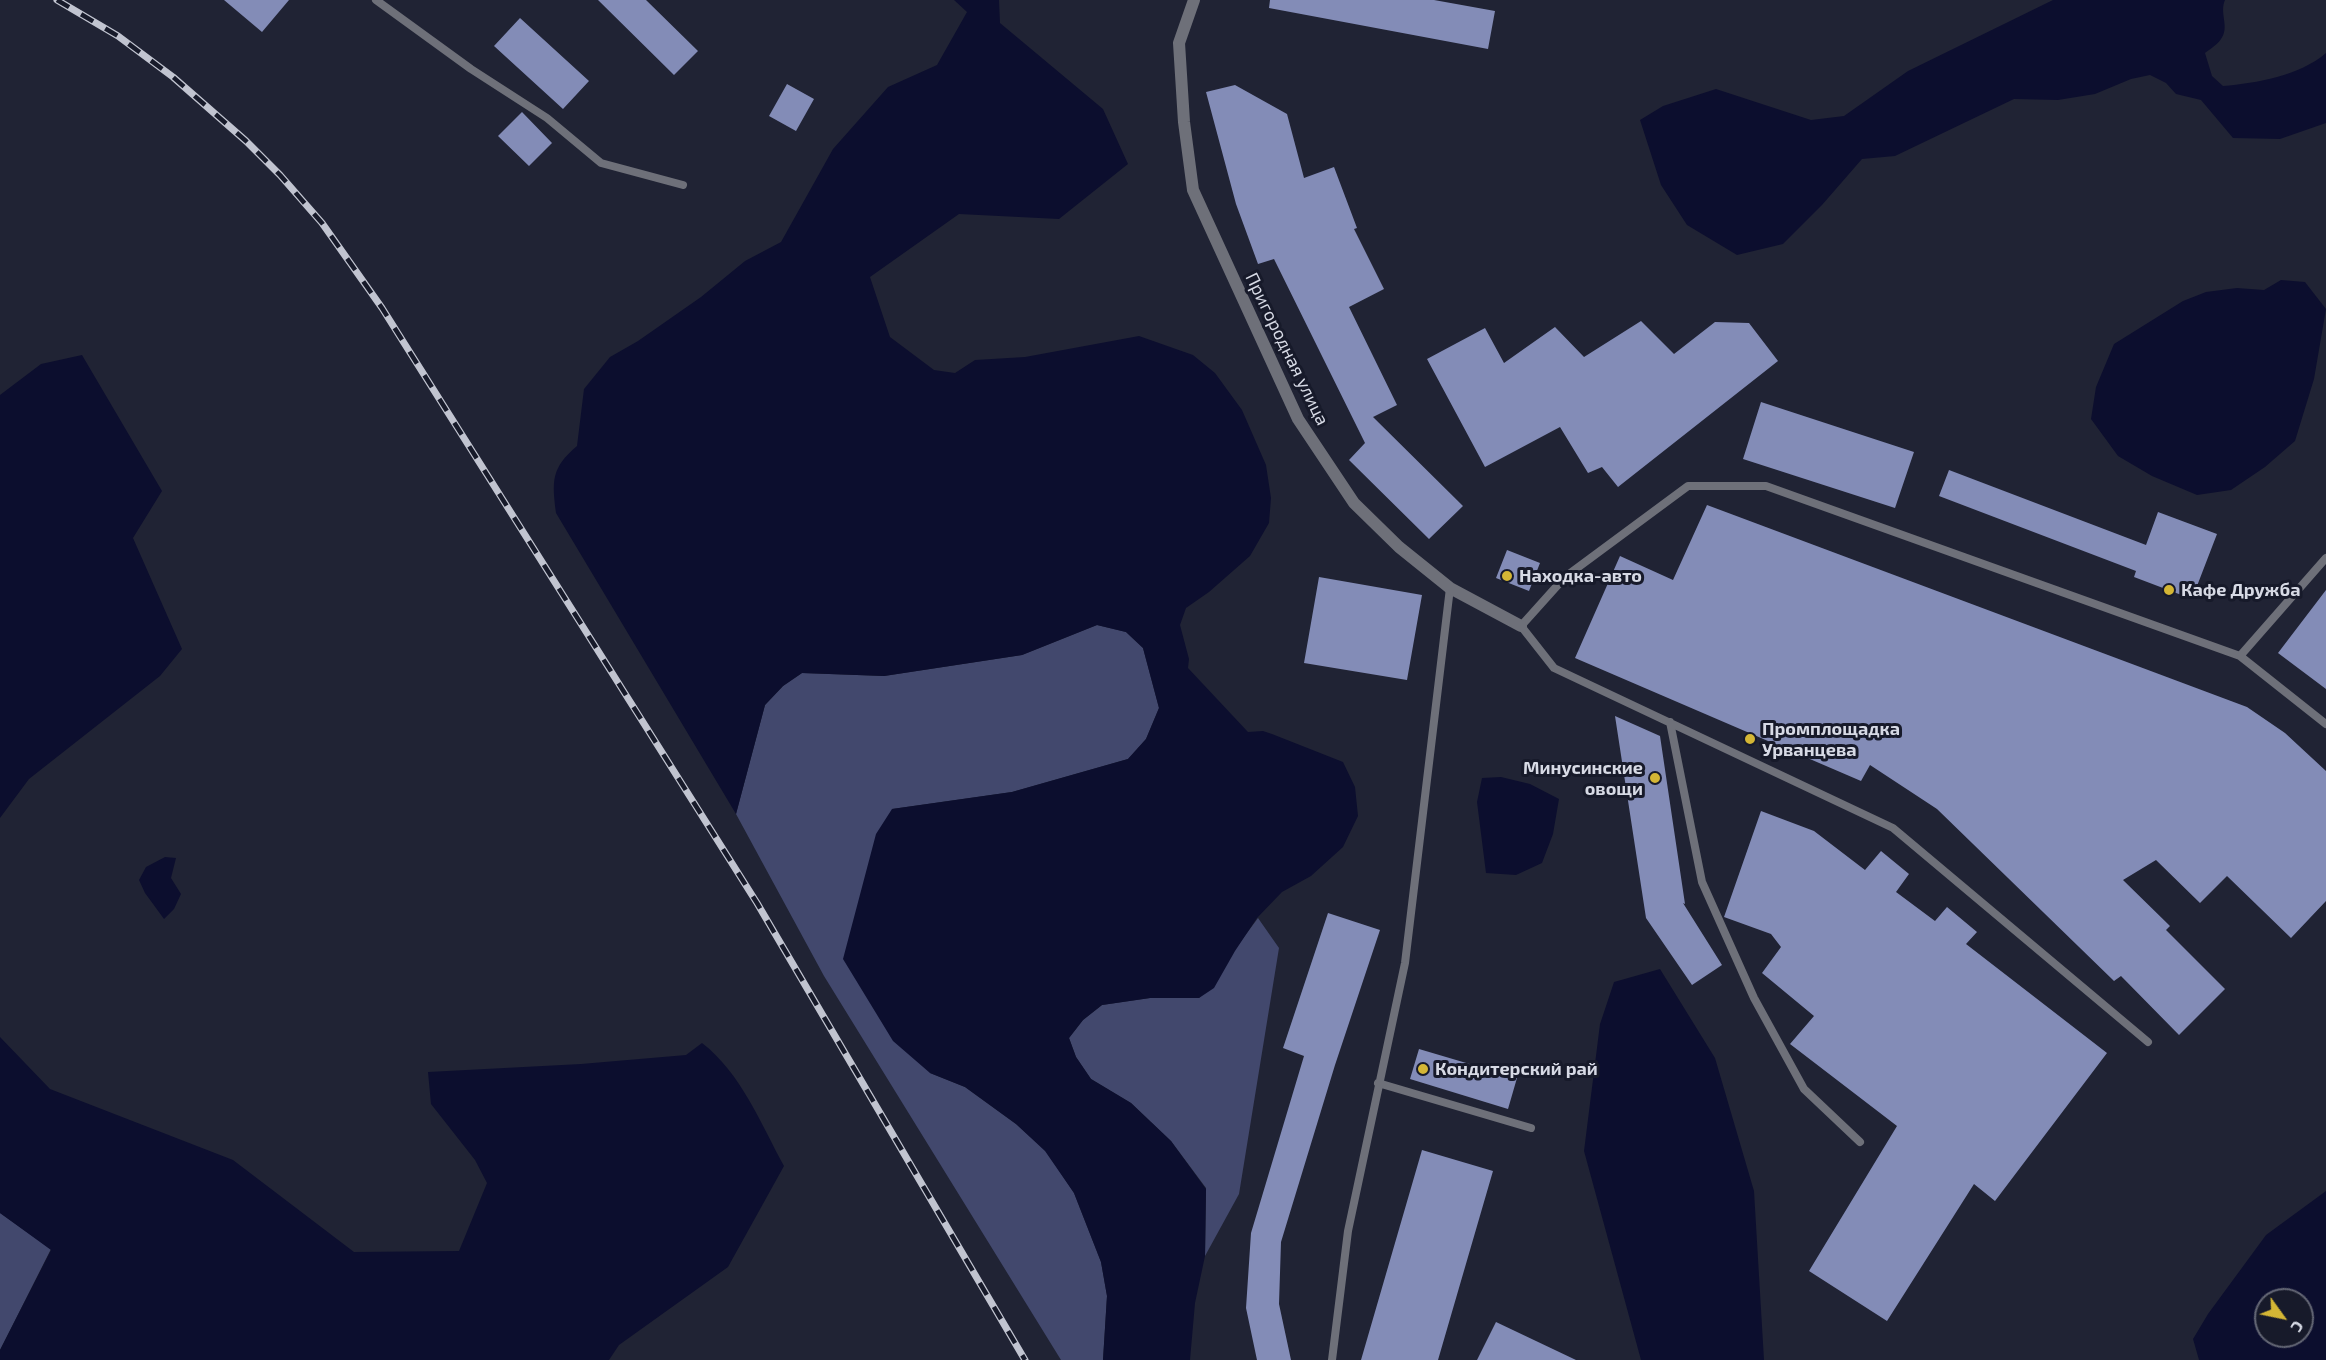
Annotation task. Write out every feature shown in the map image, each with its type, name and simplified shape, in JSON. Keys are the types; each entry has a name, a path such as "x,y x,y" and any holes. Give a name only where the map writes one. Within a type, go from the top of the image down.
{"street":[{"name":"Пригородная улица","path":"1194,0 1179,44 1184,122 1192,190 1298,419 1354,502 1399,547 1450,588 1521,626"}],"lane":[{"path":"376,0 471,69 548,118 601,163 683,185"},
{"path":"2148,1042 1893,828 1554,669 1521,626 1565,576 1688,486 1766,486 2240,656 2326,724"},
{"path":"2240,656 2326,558"},
{"path":"1332,1360 1348,1231 1405,963 1450,588"},
{"path":"1670,722 1702,882 1754,998 1804,1089 1860,1142"},
{"path":"1378,1083 1531,1128"}],"shaded area":[{"path":"954,0 999,0 1000,23 1103,109 1128,164 1059,219 959,214 870,277 890,337 934,370 955,373 975,360 1025,357 1139,336 1193,355 1215,373 1242,410 1266,465 1271,498 1269,523 1250,556 1209,592 1186,608 1180,625 1189,659 1188,668 1248,732 1263,731 1343,762 1355,787 1358,816 1343,847 1311,876 1282,892 1257,918 1214,988 1199,998 1150,998 1102,1005 1083,1020 1069,1038 1076,1057 1091,1079 1131,1103 1171,1141 1206,1189 1205,1256 1195,1303 1190,1360 1103,1360 1107,1296 1101,1262 1074,1193 1045,1151 1016,1124 965,1087 930,1073 893,1041 843,959 876,834 892,809 1012,792 1128,759 1146,739 1159,708 1143,648 1126,632 1097,625 1022,655 884,676 802,673 783,686 765,705 736,814 556,513 555,476 562,461 577,446 584,389 610,357 638,341 701,297 745,261 781,242 833,149 888,87 937,65 967,12"},
{"path":"2053,0 2225,0 2223,5 2224,34 2218,43 2205,53 2212,76 2223,86 2250,83 2291,73 2326,53 2326,123 2280,139 2233,138 2201,100 2176,94 2166,83 2150,75 2131,79 2095,94 2058,100 2014,99 1895,156 1862,159 1822,205 1783,244 1737,255 1687,225 1661,185 1640,120 1663,106 1716,89 1811,120 1844,116 1908,71"},
{"path":"2281,280 2305,282 2326,309 2314,379 2295,441 2265,467 2231,490 2197,495 2152,476 2118,456 2091,419 2096,387 2114,344 2183,301 2206,292 2237,288 2264,290"},
{"path":"82,355 162,491 133,538 182,649 160,676 29,779 0,818 0,395 41,364"},
{"path":"1097,625 1126,632 1143,648 1159,708 1146,739 1128,759 1012,792 892,809 930,1073 965,1087 1016,1124 1046,1151 1074,1193 1101,1262 1107,1296 1103,1360 1061,1360 824,976 736,814 765,705 783,686 802,673 884,676 1022,655"},
{"path":"1501,777 1530,784 1559,799 1553,834 1542,863 1516,875 1486,873 1477,802 1482,778"},
{"path":"165,857 176,858 171,878 181,894 174,909 164,919 145,893 139,880 146,867"},
{"path":"1258,918 1279,948 1239,1194 1205,1256 1206,1188 1171,1141 1131,1103 1091,1079 1076,1057 1069,1038 1083,1020 1102,1005 1150,998 1199,998"},
{"path":"1660,969 1715,1058 1754,1191 1764,1360 1641,1360 1584,1151 1600,1024 1614,982"},
{"path":"0,1037 50,1089 233,1160 354,1252 459,1251 487,1183 475,1160 431,1104 428,1072 581,1064 686,1055 702,1043 716,1055 739,1084 784,1166 728,1267 619,1345 609,1360 0,1360 0,1350 51,1250 0,1213"},
{"path":"2326,1191 2326,1360 2199,1360 2193,1339 2208,1314 2266,1235"},
{"path":"0,1213 51,1249 0,1350"}],"building":[{"path":"224,0 289,0 262,32"},
{"path":"598,0 646,0 698,51 674,75"},
{"path":"1270,0 1434,0 1495,11 1488,49 1269,8"},
{"path":"520,18 589,81 563,109 494,46"},
{"path":"787,84 814,99 796,131 769,116"},
{"path":"1235,85 1287,114 1304,178 1334,167 1357,228 1354,229 1384,289 1349,307 1397,405 1373,417 1463,506 1429,539 1349,460 1365,443 1274,259 1258,264 1236,204 1206,92"},
{"path":"522,112 552,143 529,166 498,136"},
{"path":"1641,321 1674,354 1715,322 1749,323 1778,361 1618,487 1602,467 1588,473 1560,427 1485,467 1427,359 1485,328 1504,363 1555,327 1584,357"},
{"path":"1761,402 1914,452 1895,508 1743,459"},
{"path":"1949,470 2146,545 2158,512 2217,534 2192,599 2134,577 2136,571 1939,496"},
{"path":"1707,505 2247,707 2285,733 2326,771 2326,901 2291,938 2227,876 2200,903 2156,860 2123,880 2170,926 2166,930 2225,989 2179,1035 2121,976 2114,981 1937,809 1870,765 1861,781 1575,658 1620,556 1673,580"},
{"path":"1507,550 1540,563 1529,591 1496,578"},
{"path":"1319,577 1422,595 1407,680 1304,663"},
{"path":"2326,590 2326,689 2278,653"},
{"path":"1615,716 1660,736 1685,904 1683,903 1722,965 1692,985 1646,918"},
{"path":"1761,811 1814,831 1865,870 1881,851 1909,874 1896,892 1935,921 1947,907 1977,932 1966,944 2107,1053 1995,1201 1974,1184 1887,1321 1809,1271 1897,1126 1790,1044 1814,1016 1762,973 1781,947 1771,934 1724,917"},
{"path":"1328,913 1380,930 1335,1065 1281,1242 1279,1304 1291,1360 1257,1360 1246,1308 1251,1233 1304,1056 1283,1048"},
{"path":"1419,1049 1517,1078 1508,1109 1410,1079"},
{"path":"1422,1150 1493,1171 1438,1360 1361,1360"},
{"path":"1496,1322 1576,1360 1477,1360"}],"railway":[{"path":"57,0 118,36 173,77 246,141 280,175 322,223 382,308 757,903 1025,1360"}],"place":[{"name":"Находка-авто","path":"1507,576"},
{"name":"Кафе Дружба","path":"2169,590"},
{"name":"Промплощадка Урванцева","path":"1750,739"},
{"name":"Минусинские овощи","path":"1655,778"},
{"name":"Кондитерский рай","path":"1423,1069"}]}
